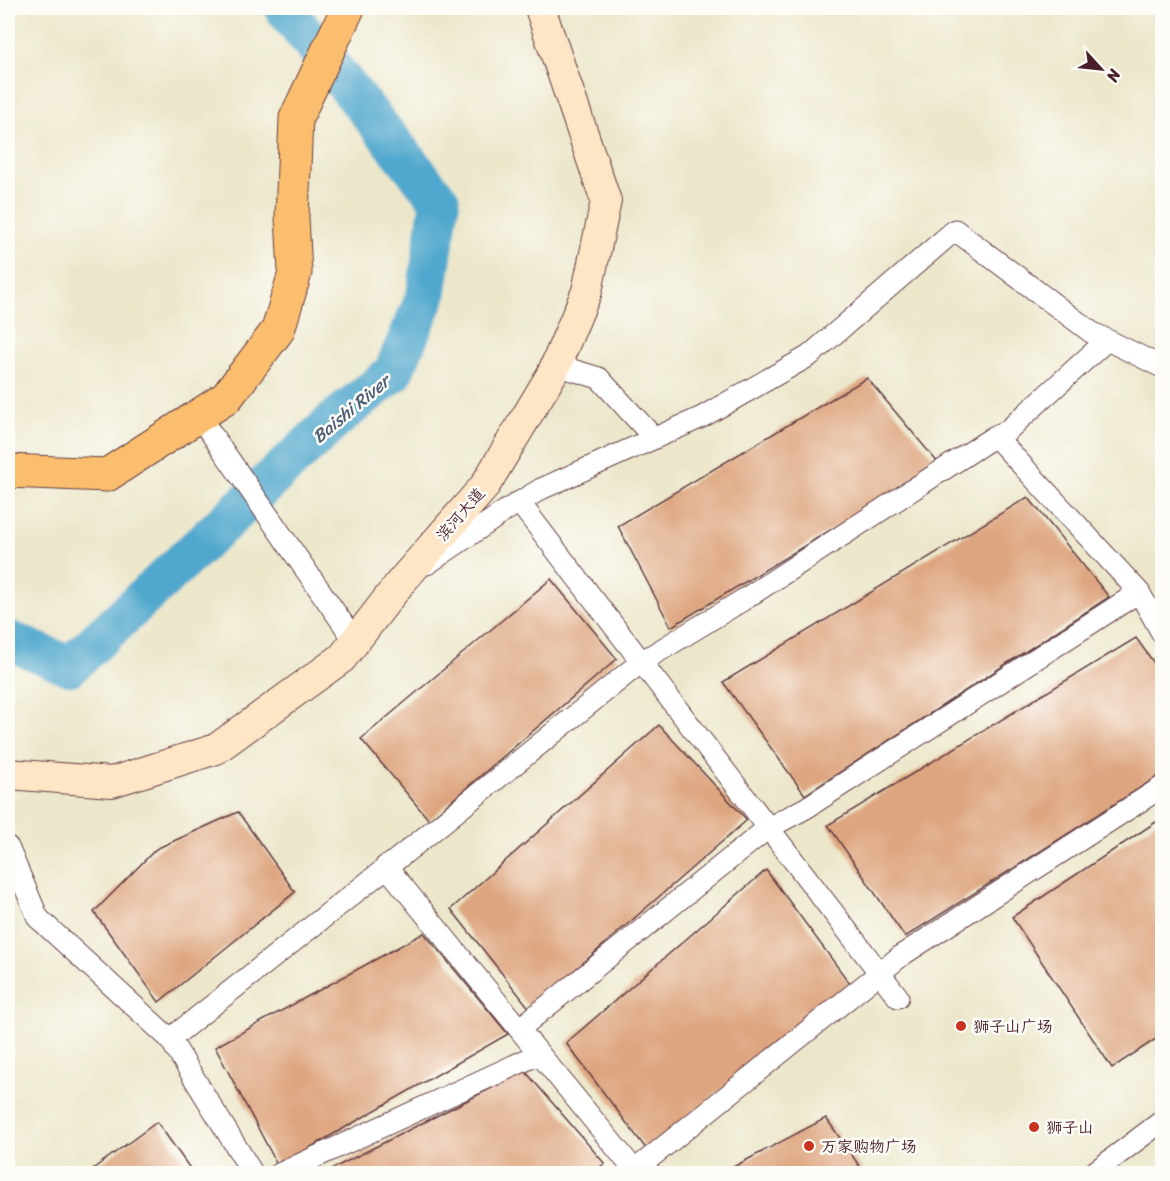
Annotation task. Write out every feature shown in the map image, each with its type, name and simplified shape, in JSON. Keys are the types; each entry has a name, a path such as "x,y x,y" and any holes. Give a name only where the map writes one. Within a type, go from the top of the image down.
{"main road":[{"path":"8,471 107,475 226,398 278,330 295,273 292,217 296,118 348,8"},
{"name":"滨河大道","path":"8,774 112,782 216,749 342,658 400,583 484,487 555,365 587,291 606,201 540,8"}],"street":[{"path":"400,583 541,489 702,417 809,356 955,230 1092,332 1162,367"},
{"path":"170,1039 641,662 743,600 995,436 1007,431 1107,340"},
{"path":"555,365 599,378 654,438"},
{"path":"199,416 355,641"},
{"path":"995,436 1139,592 1162,633"},
{"path":"519,502 898,997"},
{"path":"519,1029 768,828 816,802 1139,592"},
{"path":"386,867 519,1029 632,1172 878,972 1162,787"},
{"path":"8,847 38,918 170,1039 254,1173"},
{"path":"279,1173 539,1054"},
{"path":"1092,1173 1162,1121"}],"building":[{"path":"867,378 939,464 671,627 618,526"},
{"path":"1028,497 1109,597 805,795 723,682"},
{"path":"551,579 617,659 429,820 361,739"},
{"path":"1136,638 1162,674 1162,774 905,937 828,825"},
{"path":"659,725 747,820 530,1009 451,909"},
{"path":"238,812 295,892 159,1002 94,912 156,849"},
{"path":"1162,818 1162,1035 1112,1068 1012,917"},
{"path":"766,870 851,985 647,1150 566,1043"},
{"path":"424,933 508,1034 278,1166 215,1047"},
{"path":"525,1071 605,1164 588,1174 322,1174"},
{"name":"万家购物广场","path":"826,1118 865,1174 720,1174"},
{"path":"157,1122 194,1174 86,1174"}],"waterway":[{"name":"Baishi River","path":"8,640 70,666 336,419 393,373 426,296 440,201 284,8"}],"place":[{"name":"狮子山广场","path":"961,1026"},
{"name":"狮子山","path":"1034,1127"},
{"name":"万家购物广场","path":"809,1146"}]}
